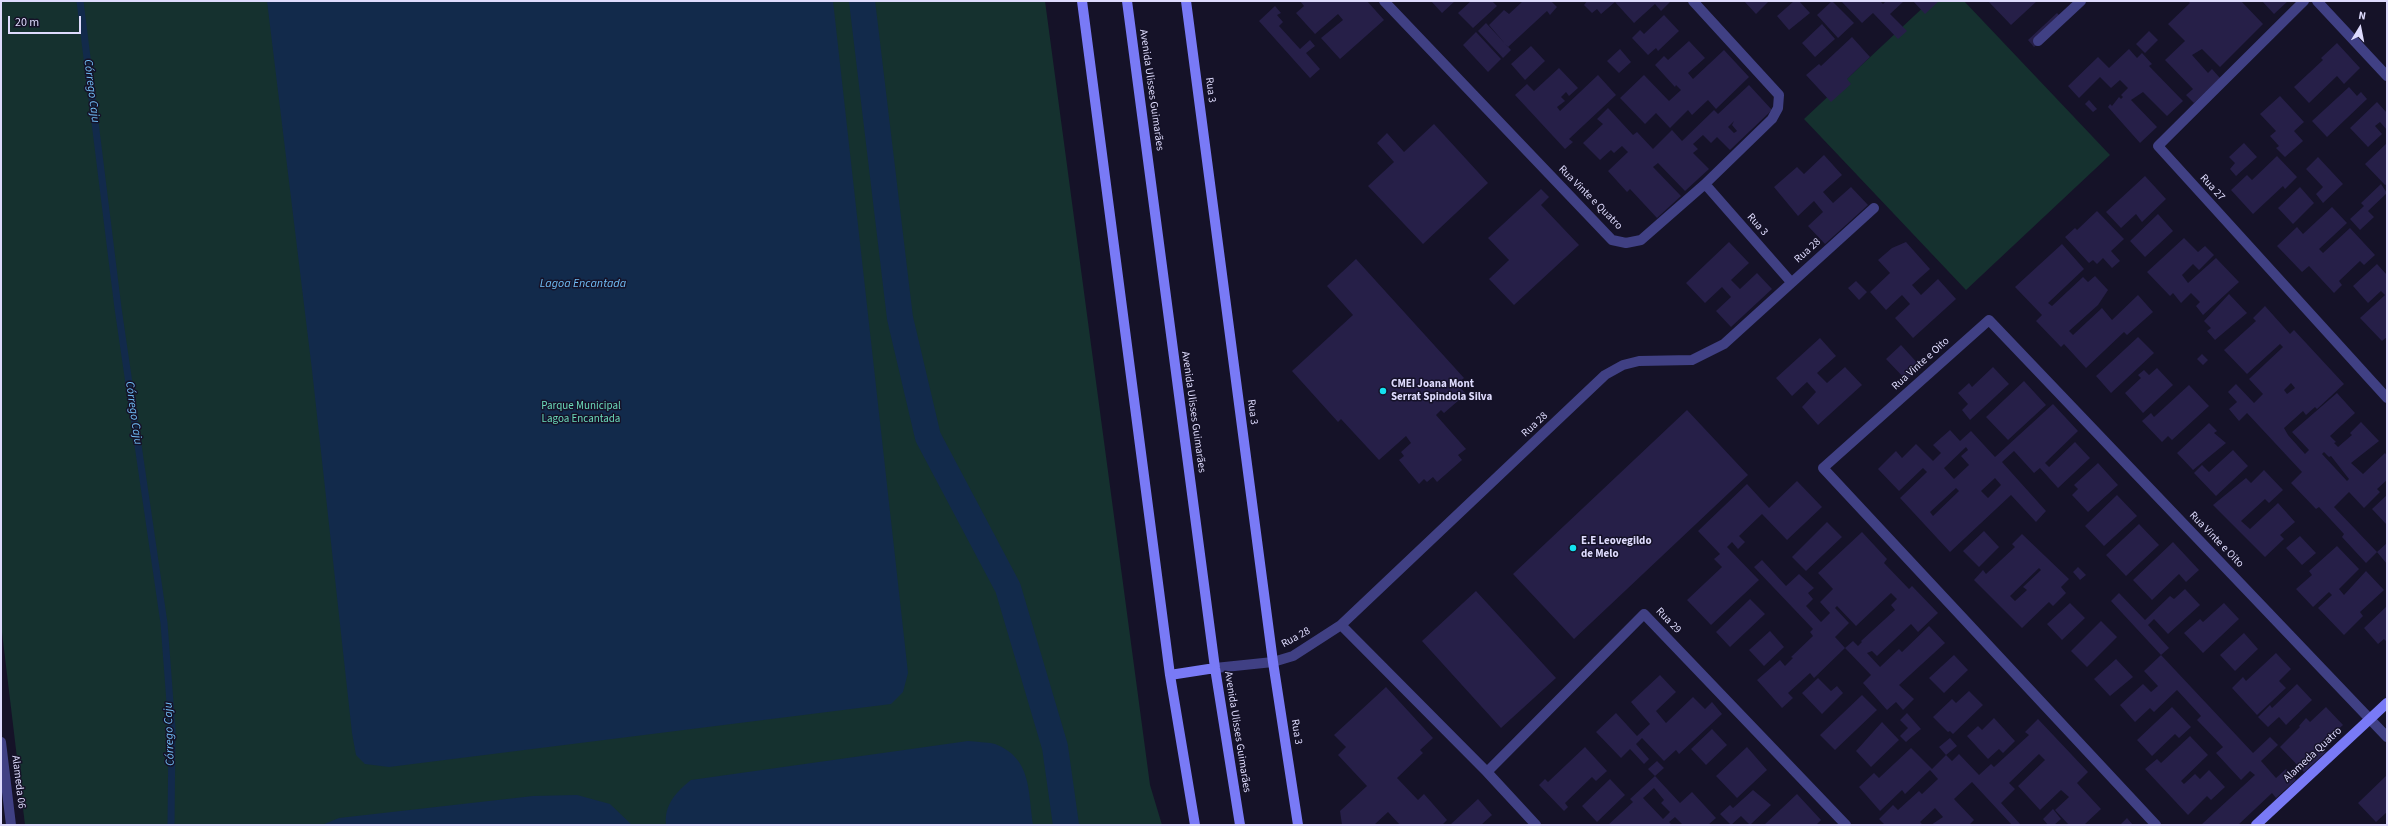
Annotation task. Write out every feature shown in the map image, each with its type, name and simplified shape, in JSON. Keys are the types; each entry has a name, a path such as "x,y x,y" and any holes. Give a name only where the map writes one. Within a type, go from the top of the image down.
{"main road":[{"path":"1082,1 1170,675 1195,825"},
{"name":"Avenida Ulisses Guimarães","path":"1127,1 1215,668 1240,825"},
{"name":"Rua 3","path":"1186,1 1273,662 1298,825"},
{"path":"1170,675 1215,668"},
{"name":"Alameda Quatro","path":"2256,825 2387,703"}],"street":[{"name":"Rua Vinte e Quatro","path":"1384,1 1612,240 1626,243 1641,240 1705,184 1772,119 1778,108 1779,95 1693,1"},
{"path":"2038,41 2081,1"},
{"name":"Rua 27","path":"2304,1 2158,146 2387,398"},
{"path":"2316,1 2387,76"},
{"name":"Rua 3","path":"1705,184 1791,282"},
{"name":"Rua 28","path":"1215,668 1273,662 1293,656 1341,625 1605,375 1623,365 1639,361 1692,360 1708,354 1724,344 1874,208"},
{"name":"Rua Vinte e Oito","path":"2156,825 1822,468 1989,320 2370,719"},
{"name":"Rua 29","path":"1486,772 1644,614 1846,825"},
{"path":"1341,625 1536,825"},
{"path":"2370,719 2387,737"},
{"name":"Alameda 06","path":"1,742 4,781 11,825"}],"green space":[{"name":"Parque Municipal Lagoa Encantada","path":"1,1 1045,1 1150,785 1162,825 25,825 1,624"},
{"path":"1930,1 1964,1 2110,155 1966,290 1804,119"}],"water":[{"name":"Lagoa Encantada","path":"267,1 833,1 908,673 903,692 891,704 389,767 365,764 356,755 352,733 312,370"},
{"path":"968,741 995,744 1007,750 1016,758 1026,777 1029,789 1033,825 666,825 669,805 680,789 691,780"},
{"path":"577,795 610,804 632,825 322,825 339,818 533,796"}],"building":[{"path":"1300,1 1367,1 1384,20 1340,59 1321,38 1343,20 1338,14 1315,34 1296,13 1304,6"},
{"path":"1431,1 1455,1 1442,13"},
{"path":"1471,1 1492,1 1497,6 1473,28 1458,13"},
{"path":"1523,1 1551,1 1557,7 1550,15 1547,11 1508,47 1489,25 1504,10 1509,14"},
{"path":"1587,1 1671,1 1661,11 1655,4 1634,23 1615,2 1601,14 1597,9 1592,13 1584,5"},
{"path":"1744,1 1769,1 1756,14"},
{"path":"1794,1 1799,1 1810,13 1789,30 1777,16"},
{"path":"1832,1 1854,23 1838,38 1817,15"},
{"path":"1841,1 1880,1 1883,4 1886,1 1904,1 1890,14 1907,31 1898,39 1873,13 1862,23"},
{"path":"1913,1 1939,1 1925,14"},
{"path":"1988,1 2037,1 2011,25"},
{"path":"2188,1 2241,1 2263,24 2220,67 2202,49 2192,55 2208,73 2212,69 2220,78 2194,103 2186,95 2193,89 2165,60 2185,41 2168,24 2190,3"},
{"path":"2262,1 2288,1 2274,14"},
{"path":"1275,6 1281,13 1277,15 1283,22 1279,26 1300,49 1310,40 1315,46 1306,53 1320,69 1310,78 1259,21"},
{"path":"2057,13 2064,20 2034,47 2028,40"},
{"path":"1664,15 1679,31 1658,51 1656,48 1648,55 1632,38 1640,30 1644,34"},
{"path":"1486,23 1511,50 1503,58 1478,31"},
{"path":"1822,24 1835,39 1815,57 1802,43"},
{"path":"2149,31 2158,40 2145,53 2136,44"},
{"path":"1476,32 1501,59 1488,72 1463,45"},
{"path":"1852,37 1870,57 1847,79 1851,84 1831,102 1806,75 1819,64 1821,66"},
{"path":"1689,41 1705,58 1688,73 1693,79 1724,50 1749,77 1716,109 1708,100 1692,115 1688,110 1670,128 1656,113 1645,124 1620,98 1644,75 1669,101 1681,90 1676,85 1675,87 1655,65 1664,56 1668,60"},
{"path":"2337,43 2360,68 2344,84 2337,76 2309,103 2294,87 2323,60 2321,58"},
{"path":"1531,46 1545,61 1525,80 1511,64"},
{"path":"1620,49 1631,62 1619,73 1607,61"},
{"path":"2129,49 2137,58 2142,53 2152,64 2149,66 2183,101 2167,116 2143,92 2131,100 2157,127 2140,143 2108,107 2110,104 2112,106 2119,97 2121,99 2123,97 2121,95 2128,88 2120,80 2111,88 2100,77 2079,98 2068,86 2098,57 2109,68"},
{"path":"1559,68 1578,88 1569,96 1566,92 1561,97 1565,101 1557,107 1560,111 1598,75 1616,95 1569,139 1573,142 1565,149 1515,95 1527,84 1534,91"},
{"path":"1749,85 1772,110 1730,150 1717,137 1711,143 1703,135 1693,144 1698,149 1693,153 1709,169 1685,191 1658,163 1653,167 1681,196 1657,218 1630,189 1627,192 1608,171 1628,152 1622,146 1614,153 1611,150 1600,160 1583,143 1603,124 1597,119 1608,108 1633,135 1637,132 1653,149 1672,130 1682,141 1714,110 1718,114","holes":["1734,121 1732,125 1737,131 1734,133 1728,127"]},
{"path":"2349,87 2357,96 2361,92 2367,99 2327,137 2312,121"},
{"path":"2280,96 2304,122 2294,131 2303,141 2285,157 2276,148 2279,146 2270,136 2276,131 2260,114"},
{"path":"2089,100 2097,109 2093,112 2085,104"},
{"path":"2377,102 2387,113 2387,130 2380,122 2375,126 2382,134 2368,147 2350,128"},
{"path":"1434,124 1488,183 1423,244 1368,186 1394,162 1377,143 1387,133 1404,152"},
{"path":"2244,143 2257,157 2236,176 2230,169 2235,163 2229,157"},
{"path":"2387,143 2387,184 2385,185 2365,164"},
{"path":"1824,155 1842,175 1823,192 1833,203 1851,187 1868,205 1825,244 1808,226 1823,212 1814,201 1798,216 1774,187 1797,167 1804,174"},
{"path":"2277,156 2297,177 2285,189 2283,186 2253,214 2231,190 2247,175 2252,180"},
{"path":"2318,157 2343,184 2323,203 2316,194 2323,187 2306,169"},
{"path":"2145,176 2166,199 2142,222 2136,214 2121,228 2106,212"},
{"path":"2381,184 2387,193 2368,211 2374,217 2360,230 2350,219 2364,206 2361,203"},
{"path":"2300,187 2314,203 2293,224 2278,208"},
{"path":"1541,189 1549,197 1541,205 1579,245 1514,305 1489,279 1509,260 1488,238"},
{"path":"2332,207 2347,223 2319,249 2323,253 2350,228 2375,255 2364,265 2360,261 2339,281 2342,285 2334,293 2309,266 2302,272 2277,246 2297,227 2303,234"},
{"path":"2097,211 2124,239 2111,251 2120,261 2112,268 2103,258 2097,264 2093,260 2089,263 2065,237 2075,228 2077,230"},
{"path":"2158,214 2173,231 2145,257 2130,241"},
{"path":"2184,238 2198,252 2205,246 2214,255 2199,270 2193,264 2182,275 2188,283 2216,258 2239,282 2203,315 2196,306 2200,302 2191,293 2181,303 2173,293 2170,296 2147,272"},
{"path":"1729,242 1749,263 1731,280 1740,289 1757,273 1772,289 1731,327 1716,311 1731,297 1722,287 1705,303 1686,283"},
{"path":"1906,242 1930,269 1912,285 1921,295 1938,279 1956,299 1913,338 1895,318 1910,304 1902,295 1886,310 1870,292 1890,273 1878,260 1892,248"},
{"path":"2062,244 2084,269 2048,303 2052,306 2083,277 2088,282 2095,276 2108,290 2098,305 2069,331 2073,335 2102,308 2112,320 2138,295 2153,312 2127,335 2124,332 2086,368 2064,344 2061,347 2036,321 2042,315 2015,287"},
{"path":"1356,259 1464,378 1457,384 1466,394 1444,413 1441,410 1436,415 1466,449 1458,455 1462,460 1437,482 1433,477 1427,482 1424,479 1419,484 1399,460 1404,456 1401,452 1411,443 1406,436 1379,460 1341,419 1338,422 1292,371 1353,315 1327,286"},
{"path":"2377,264 2387,275 2387,337 2382,341 2360,318 2385,295 2381,291 2368,303 2353,286"},
{"path":"1856,281 1867,292 1859,300 1848,288"},
{"path":"2229,294 2247,313 2215,340 2207,331 2211,328 2204,321"},
{"path":"2265,306 2290,334 2294,330 2344,384 2317,409 2315,407 2306,415 2303,411 2284,428 2288,435 2305,454 2309,450 2292,432 2337,393 2355,413 2330,436 2336,442 2334,443 2338,447 2352,435 2350,433 2361,422 2379,441 2351,463 2363,474 2385,453 2387,456 2387,480 2377,489 2380,492 2364,508 2349,492 2334,507 2377,552 2366,563 2342,537 2344,534 2319,507 2316,509 2291,483 2302,472 2247,413 2239,421 2229,409 2237,402 2228,392 2236,384 2254,403 2263,394 2249,379 2283,347 2280,344 2247,374 2224,350 2256,321 2253,318","holes":["2291,383 2295,388 2287,394 2284,390","2324,452 2329,457 2331,456 2349,479 2347,481 2322,454"]},
{"path":"2138,337 2154,353 2111,393 2096,376"},
{"path":"1820,338 1836,356 1817,373 1827,383 1845,367 1862,385 1818,425 1802,407 1816,392 1807,382 1792,396 1776,378"},
{"path":"1901,345 1921,367 1906,380 1886,359"},
{"path":"2202,354 2208,360 2203,365 2197,359"},
{"path":"1993,367 2009,384 1970,420 1962,410 1968,404 1958,393 1969,383 1972,387"},
{"path":"2157,368 2173,385 2143,413 2125,393 2141,378 2138,375 2144,370 2149,375"},
{"path":"2024,381 2046,405 2008,440 1986,417"},
{"path":"2189,385 2209,406 2172,440 2168,436 2162,442 2142,421 2151,413 2154,417"},
{"path":"2053,404 2078,431 2045,463 2049,467 2075,442 2090,458 2058,488 2040,468 2034,473 2014,451 2002,462 2046,511 2036,522 2011,495 1950,552 1900,498 1927,472 1923,468 1899,491 1878,469 1896,451 1902,458 1916,444 1933,461 1941,453 1933,445 1950,430 1960,441 1971,431 1995,457","holes":["1966,447 1968,450 1961,456 1969,465 1954,479 1944,468","1995,478 2001,485 1988,498 1981,491","1956,488 1959,491 1933,516 1930,512"]},
{"path":"1687,410 1748,475 1574,639 1513,574"},
{"path":"2209,423 2217,431 2214,433 2226,443 2193,470 2177,453"},
{"path":"2233,450 2248,466 2216,496 2194,473 2202,465 2209,472"},
{"path":"2098,463 2118,485 2088,512 2072,495 2078,489 2074,485"},
{"path":"2264,470 2283,490 2269,503 2265,499 2241,521 2250,529 2278,503 2295,522 2280,535 2284,539 2265,557 2213,505 2246,478 2251,483"},
{"path":"1797,481 1822,507 1787,540 1762,514 1739,536 1745,542 1738,549 1732,542 1727,547 1759,580 1711,625 1687,600 1722,567 1714,559 1720,554 1698,531 1747,484 1769,508"},
{"path":"2117,495 2137,516 2104,546 2085,526"},
{"path":"2387,495 2387,525 2372,509"},
{"path":"1827,522 1842,537 1806,571 1792,557"},
{"path":"2139,524 2159,545 2126,576 2106,555"},
{"path":"1984,531 1999,547 1979,567 1963,551"},
{"path":"1862,532 1887,559 1884,563 1909,589 1912,586 1938,613 1918,632 1911,624 1877,656 1872,651 1867,653 1880,667 1899,649 1902,652 1929,626 1945,643 1899,685 1914,699 1903,710 1896,702 1887,710 1863,683 1871,675 1845,648 1814,678 1810,673 1788,693 1793,698 1782,708 1757,680 1780,660 1785,666 1793,658 1791,657 1813,636 1810,632 1813,629 1754,567 1762,560 1786,586 1799,574 1814,588 1808,593 1813,599 1806,606 1821,622 1830,613 1820,602 1833,589 1818,573","holes":["1891,593 1897,599 1891,605 1895,610 1861,641 1862,642 1858,646 1853,641 1845,648 1835,637 1849,623 1835,608 1837,606 1856,626"]},
{"path":"2022,534 2069,579 2061,587 2066,593 2053,606 2049,602 2022,628 1974,580 1983,570 1986,574 2015,547 2012,544","holes":["2039,568 2041,570 2023,587 2027,590 2015,601 2010,596"]},
{"path":"2300,536 2316,553 2302,565 2286,548"},
{"path":"2173,542 2199,570 2186,582 2179,574 2152,600 2133,580"},
{"path":"2387,543 2387,564 2377,552"},
{"path":"2337,546 2359,569 2339,589 2344,595 2366,571 2384,590 2360,612 2363,616 2344,635 2318,608 2332,595 2329,592 2313,607 2296,589 2312,575 2309,571"},
{"path":"2078,567 2086,575 2080,580 2073,572"},
{"path":"2185,589 2200,605 2168,634 2154,619 2148,625 2169,648 2161,655 2111,601 2119,593 2145,620 2170,596 2174,599"},
{"path":"1476,591 1556,678 1501,728 1422,641"},
{"path":"1750,599 1765,614 1730,647 1716,632"},
{"path":"2070,603 2085,618 2062,640 2047,624"},
{"path":"2224,603 2239,619 2203,653 2184,633 2200,619 2203,622"},
{"path":"2387,606 2387,642 2384,639 2378,644 2364,628"},
{"path":"2101,621 2117,637 2087,667 2071,651"},
{"path":"1770,631 1784,647 1764,666 1749,650"},
{"path":"2244,633 2258,649 2235,671 2220,655"},
{"path":"2276,653 2291,669 2279,681 2286,688 2257,715 2232,688 2243,677 2246,681"},
{"path":"1954,655 1968,670 1944,693 1929,678"},
{"path":"2161,655 2253,753 2270,737 2278,745 2261,761 2276,778 2286,769 2296,780 2276,798 2272,793 2238,825 2201,825 2255,775 2250,771 2241,780 2216,753 2223,747 2197,720 2201,716 2177,690 2154,712 2150,708 2135,722 2120,705 2143,684 2151,692 2158,686 2144,671"},
{"path":"2116,659 2133,677 2110,696 2094,679"},
{"path":"1660,675 1676,692 1656,711 1666,723 1693,697 1705,709 1712,702 1722,714 1679,754 1676,750 1664,761 1642,738 1636,744 1649,759 1644,764 1630,749 1621,758 1596,732 1616,713 1637,736 1650,724 1631,702"},
{"path":"1818,678 1831,691 1837,686 1843,693 1822,714 1802,693"},
{"path":"2297,684 2312,700 2286,725 2279,717 2268,727 2258,717 2270,705 2272,708"},
{"path":"1386,687 1433,738 1420,750 1423,753 1397,778 1418,800 1424,794 1447,820 1442,825 1400,825 1388,812 1374,825 1342,825 1340,811 1367,786 1338,755 1346,747 1334,735"},
{"path":"1969,691 1983,705 1953,734 1950,731 1948,732 1933,717 1952,699 1956,703"},
{"path":"1862,695 1877,710 1835,750 1820,735"},
{"path":"2172,707 2191,727 2179,738 2175,734 2152,756 2137,740"},
{"path":"2326,707 2343,725 2320,746 2326,752 2304,772 2280,747 2300,727 2299,726 2306,718 2310,722"},
{"path":"1907,713 1921,729 1906,742 1900,736 1908,728 1900,720"},
{"path":"1994,718 2015,741 2003,753 1999,749 1988,759 1967,736 1978,726 1982,730"},
{"path":"2038,719 2088,772 2077,783 2101,809 2084,825 2069,825 2055,810 2069,797 2061,790 2040,810 2018,786 2045,760 2039,754 2009,783 2015,789 2001,803 2021,825 2012,825 1972,782 1954,799 1974,820 1969,825 1931,825 1943,817 1935,808 1920,822 1923,825 1885,825 1879,819 1893,805 1898,810 1919,791 1922,794 1938,779 1930,770 1905,794 1902,790 1880,811 1859,787 1874,773 1879,778 1911,748 1932,769 1946,755 1952,761 1959,754 1979,775 1991,764 1994,767 2029,735 2025,732"},
{"path":"1882,722 1899,740 1871,767 1856,751"},
{"path":"1712,729 1727,745 1706,765 1691,749"},
{"path":"2190,736 2208,755 2181,781 2184,784 2195,774 2200,779 2209,770 2225,787 2211,800 2207,796 2188,815 2145,769 2157,759 2161,763"},
{"path":"1950,738 1957,746 1946,755 1939,747"},
{"path":"1585,747 1607,771 1596,781 1592,777 1565,803 1568,807 1564,811 1539,785 1545,779 1548,782"},
{"path":"1747,747 1767,770 1737,798 1716,776"},
{"path":"1657,761 1664,768 1655,776 1648,769"},
{"path":"1655,776 1680,803 1692,792 1716,818 1708,825 1683,825 1675,817 1669,822 1672,825 1608,825 1633,802 1630,799","holes":["1654,788 1664,800 1661,803 1670,812 1663,819 1643,798"]},
{"path":"2386,776 2387,812 2376,822 2358,803"},
{"path":"1610,779 1625,795 1597,822 1582,806"},
{"path":"1753,790 1771,805 1750,825 1741,816 1731,825 1720,814 1730,805 1733,808"},
{"path":"1797,794 1821,820 1816,825 1764,825"},
{"path":"1478,799 1492,815 1481,825 1450,825"},
{"path":"2053,809 2061,819 2054,825 2048,825 2043,819"},
{"path":"2127,818 2133,825 2120,825"}],"waterway":[{"name":"Córrego Caju","path":"80,1 118,308 164,623 172,729 171,825"},
{"path":"862,1 900,318 928,437 1008,588 1055,747 1066,825"}],"place":[{"name":"CMEI Joana Mont Serrat Spindola Silva","path":"1383,391"},
{"name":"E.E Leovegildo de Melo","path":"1573,548"}]}
